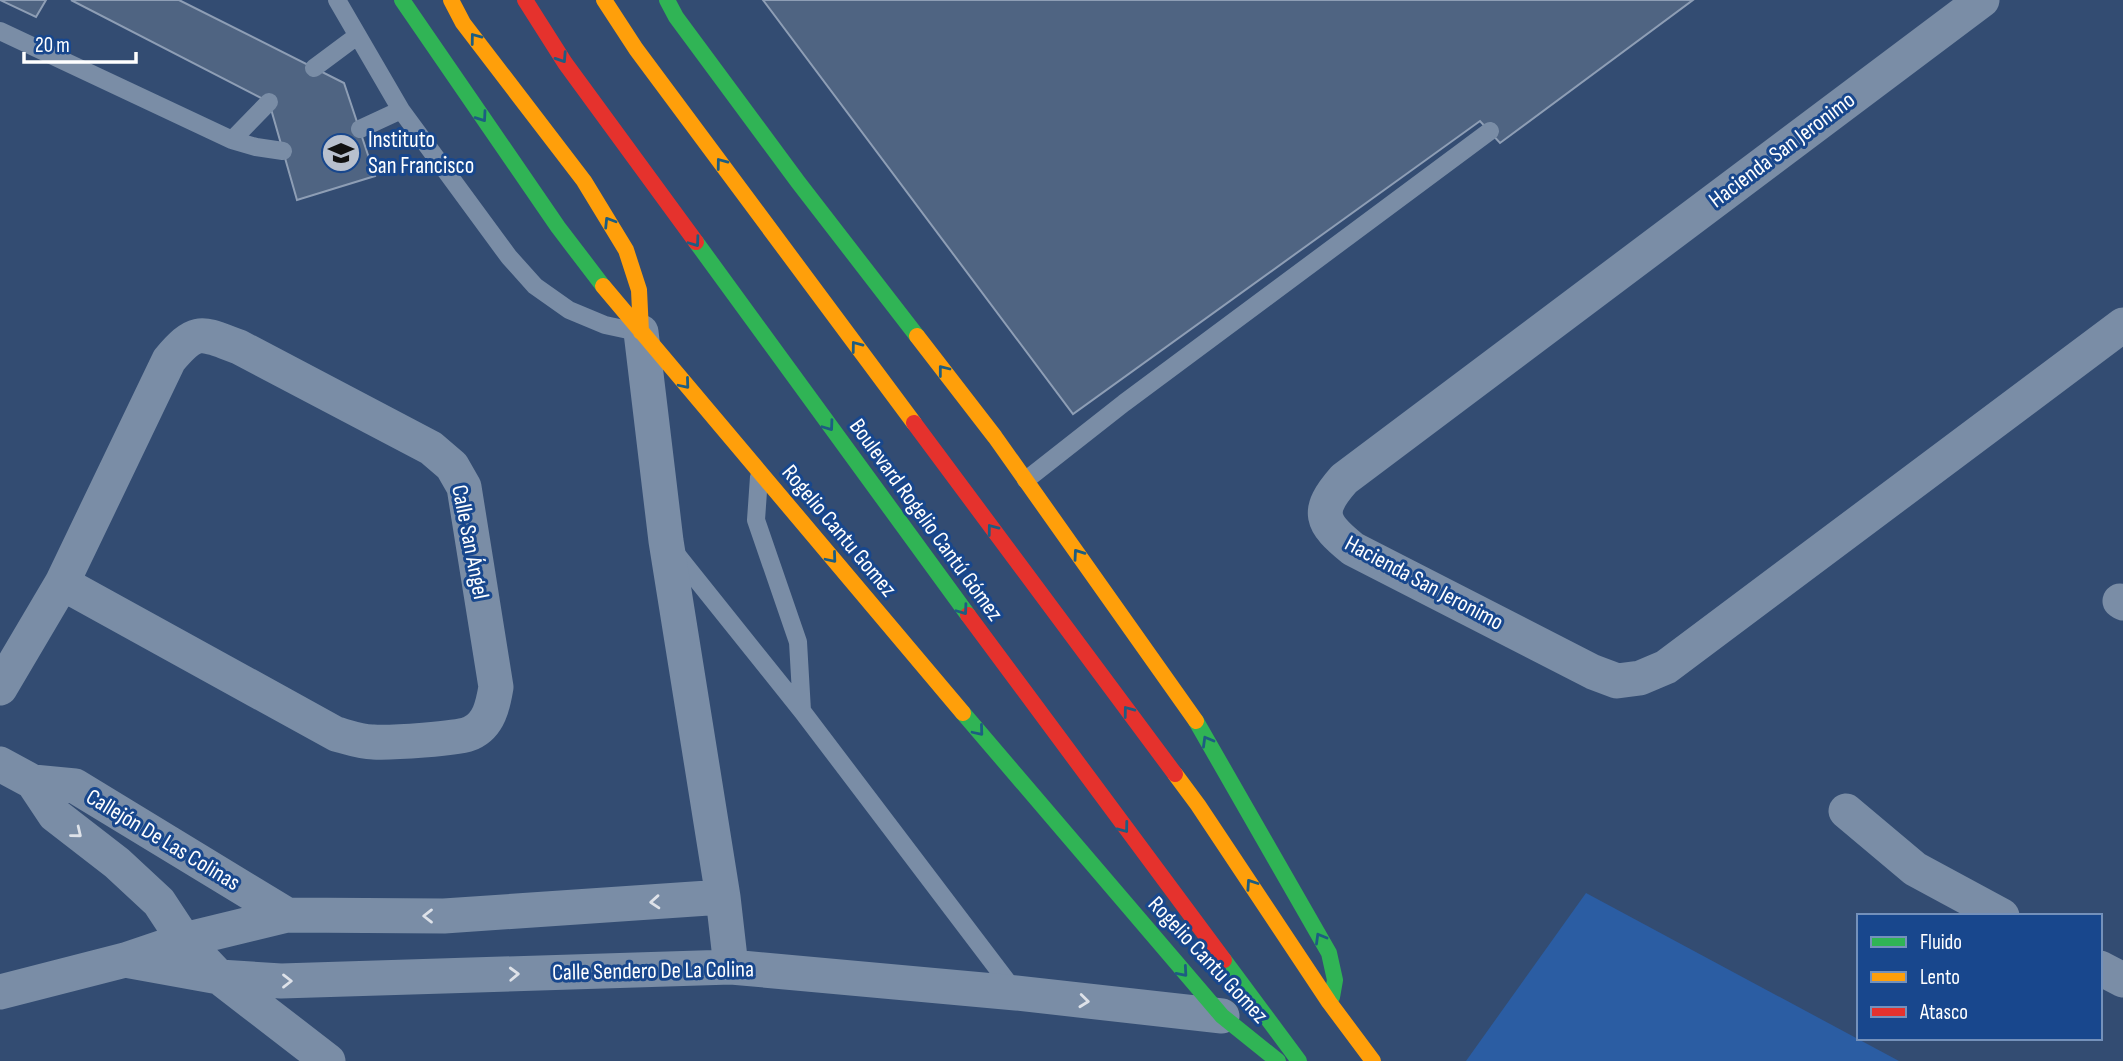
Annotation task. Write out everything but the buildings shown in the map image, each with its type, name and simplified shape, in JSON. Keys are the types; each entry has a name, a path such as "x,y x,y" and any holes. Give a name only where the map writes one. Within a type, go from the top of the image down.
{"street":[{"name":"Rogelio Cantu Gomez","path":"402,0 558,227 641,332 1129,910 1222,1016 1278,1061"},
{"path":"451,0 463,23 584,181 626,250 639,290 641,332 666,541 723,897 731,967"},
{"name":"Boulevard Rogelio Cantú Gómez","path":"526,0 565,63 1083,773 1299,1061"},
{"name":"Boulevard Rogelio Cantú Gómez","path":"604,0 636,49 1198,805 1329,1002 1373,1061"},
{"path":"667,0 676,17 798,182 1026,480 1194,719 1329,953 1335,971 1335,988 1329,1002"},
{"name":"Hacienda San Jeronimo","path":"1982,0 1344,479 1330,495 1324,515 1331,532 1353,549 1593,672 1617,681 1640,678 1666,667 2123,325"},
{"name":"Calle San Ángel","path":"0,688 62,583 169,360 186,340 205,334 239,347 431,448 452,466 464,486 495,687 493,705 485,722 471,733 454,737 371,742 335,734 62,583"},
{"name":"Callejón De Las Colinas","path":"0,764 33,782 75,786 287,915"},
{"name":"Callejón De Las Colinas","path":"33,782 55,815 117,863 159,902 184,940 219,977 328,1061"},
{"path":"1846,811 1915,869 1998,914"},
{"name":"Calle Sendero De La Colina","path":"0,992 125,960 184,940 287,915 444,916 723,897"},
{"name":"Calle Sendero De La Colina","path":"125,960 219,977 281,981 731,967 1016,993 1222,1016"},
{"path":"2102,969 2123,980"}],"lane":[{"path":"337,0 401,110 509,257 535,286 569,310 605,325 641,332"},
{"path":"0,31 232,140 283,151"},
{"path":"314,68 357,36"},
{"path":"232,140 270,102"},
{"path":"360,129 401,110"},
{"path":"1026,480 1124,403 1490,131"},
{"path":"760,472 756,520 798,642 802,711"},
{"path":"666,541 802,711 1016,993"}],"shaded area":[{"path":"1586,893 1899,1061 1466,1061"}],"traffic: fast":[{"path":"402,0 558,227 603,286"},
{"path":"667,0 676,17 798,182 917,336"},
{"path":"696,242 968,615"},
{"path":"963,713 1222,1016 1278,1061"},
{"path":"1196,721 1329,953 1335,980 1332,997"},
{"path":"1224,960 1299,1061"}],"traffic: slow":[{"path":"451,0 463,23 584,181 626,250 639,290 641,332"},
{"path":"604,0 636,49 914,423"},
{"path":"603,286 963,713"},
{"path":"917,336 995,437 1196,721"},
{"path":"1175,774 1329,1002 1373,1061"}],"traffic: jam":[{"path":"525,0 565,63 696,242"},
{"path":"914,423 1175,774"},
{"path":"968,615 1224,960"}],"place":[{"name":"Instituto San Francisco","path":"341,153"}]}
